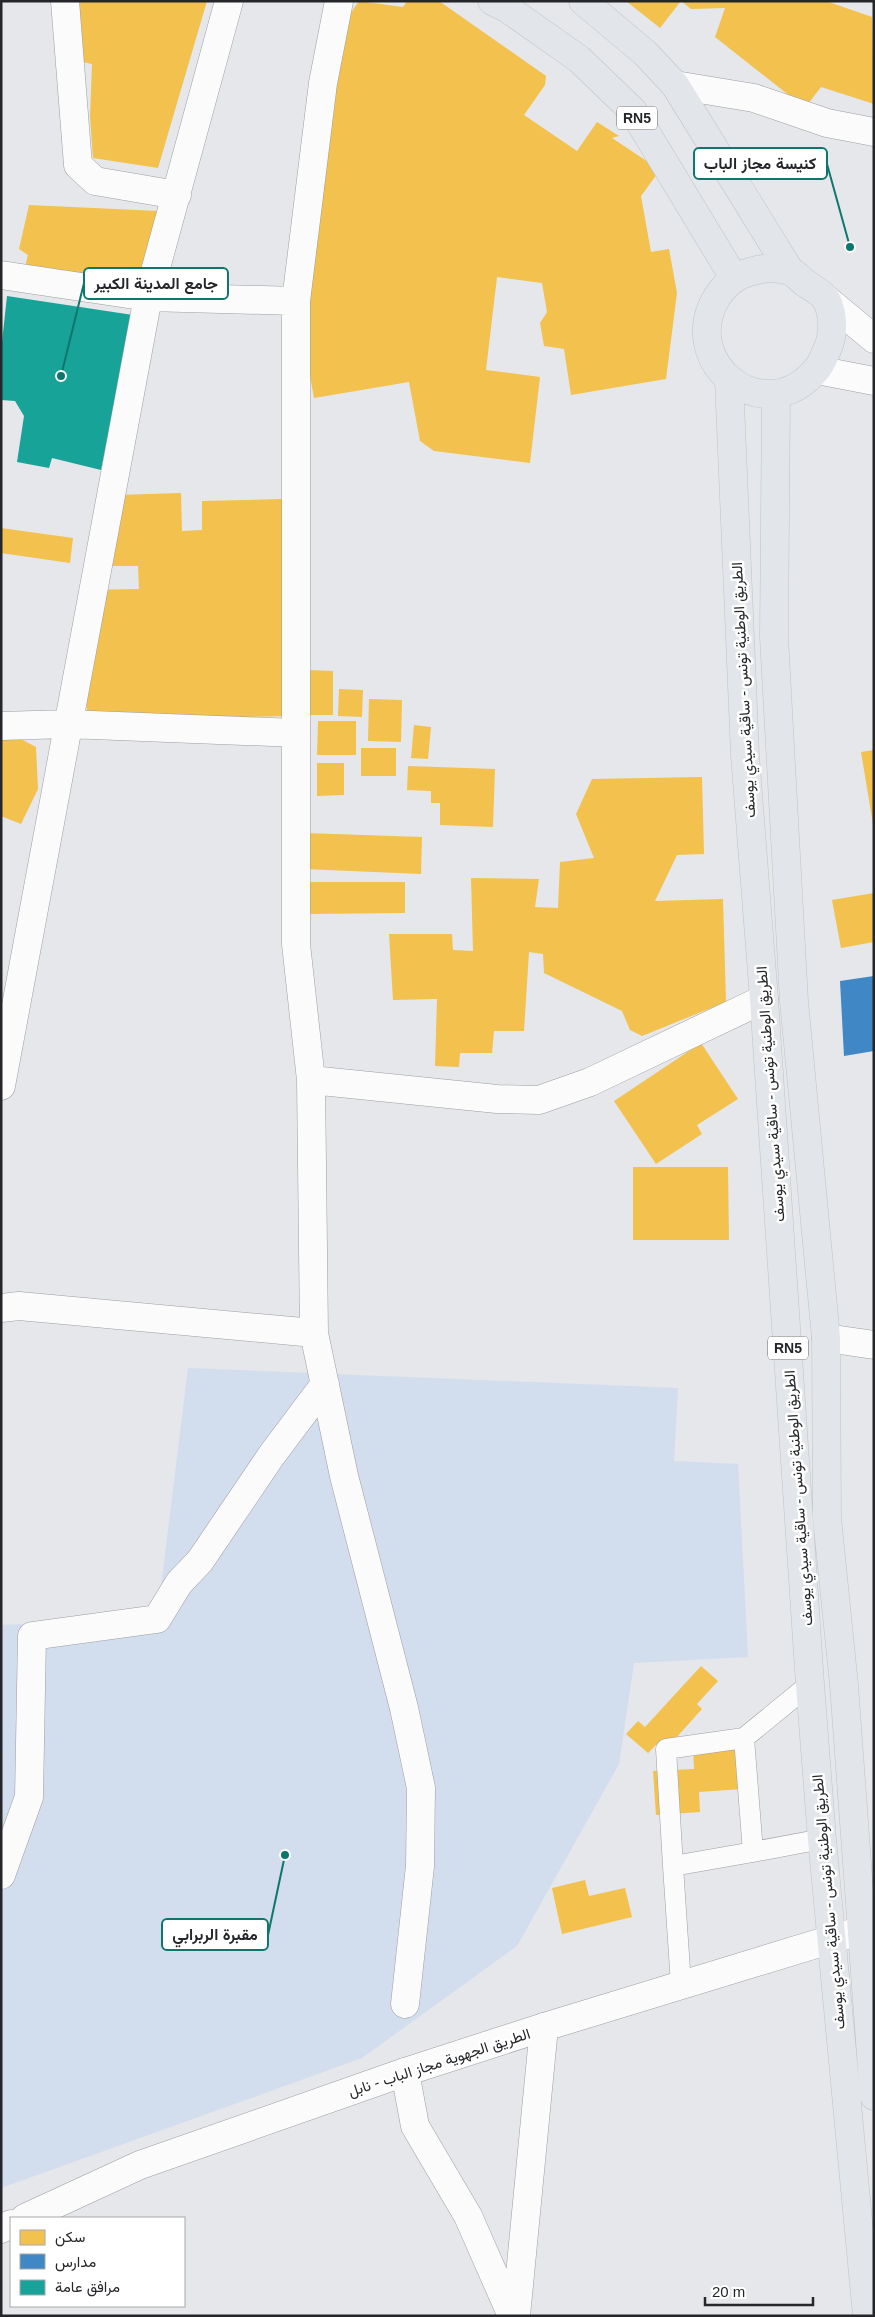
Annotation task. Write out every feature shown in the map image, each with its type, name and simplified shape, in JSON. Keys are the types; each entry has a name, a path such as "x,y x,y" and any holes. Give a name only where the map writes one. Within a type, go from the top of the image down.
{"main road":[{"name":"RN5","path":"492,1 508,9 579,59 633,111 734,278"},
{"path":"583,1 645,53 675,85 790,271 825,298 832,323 832,339 817,370 793,390 776,396 749,391 729,380 713,360 707,342 707,324 711,306 721,290 734,278 753,270 771,268 790,271"},
{"name":"الطريق الوطنية تونس - ساقية سيدي يوسف","path":"729,380 745,754 764,999 810,1684 831,1939 867,2316"},
{"name":"الطريق الوطنية تونس - ساقية سيدي يوسف","path":"776,396 776,657 794,1000 826,1338 827,1518 844,1685 874,2096"}],"street":[{"path":"65,1 78,165 94,180 177,194"},
{"path":"1,1086 148,297 229,1"},
{"path":"339,1 323,82 296,301 296,944 310,1080 314,1333 344,1476 404,1708 421,1788 420,1866 405,2004"},
{"path":"675,85 754,98 827,123 874,132"},
{"path":"1,275 148,297 296,301"},
{"path":"825,298 874,339"},
{"path":"817,370 874,381"},
{"path":"1,726 67,724 296,733"},
{"path":"310,1080 497,1099 539,1100 590,1082 764,999"},
{"path":"1,1308 19,1306 314,1333"},
{"path":"826,1338 874,1345"},
{"path":"1,1875 29,1797 32,1636 157,1619 179,1583 200,1561 272,1456 325,1384"},
{"name":"الطريق الجهوية مجاز الباب - نابل","path":"26,2217 140,2165 405,2072 681,1984 862,1930"},
{"path":"514,2316 544,2027"},
{"path":"405,2072 415,2126 468,2216 514,2316"}],"lane":[{"path":"681,1984 666,1749 744,1738 810,1684"},
{"path":"744,1738 753,1852"},
{"path":"673,1866 822,1839"}],"shaded area":[{"path":"188,1368 678,1388 674,1461 738,1464 748,1657 634,1663 619,1764 517,1946 362,2058 1,2188 1,1625 157,1619"}],"building: سكن":[{"path":"77,1 207,1 158,168 93,158 90,117 92,64 83,62"},
{"path":"359,1 403,7 407,1 439,1 546,76 545,85 524,115 577,151 597,122 619,136 612,138 660,170 641,196 651,252 669,249 677,293 666,379 571,395 564,349 544,346 540,323 547,312 542,283 497,277 486,370 540,377 530,463 434,451 420,441 409,382 314,398 300,320 332,40"},
{"path":"626,1 681,1 660,28"},
{"path":"681,1 826,1 872,17 874,104 821,87 805,108 715,37 725,8 691,9"},
{"path":"29,205 158,211 146,279 23,275 28,255 19,249"},
{"path":"181,493 182,531 202,530 202,501 282,499 288,716 87,720 84,590 139,589 138,566 110,566 109,533 118,533 117,495"},
{"path":"1,528 73,538 70,563 1,553"},
{"path":"307,670 333,671 333,715 307,715"},
{"path":"339,689 363,690 362,717 338,716"},
{"path":"369,699 402,700 401,742 368,741"},
{"path":"318,721 356,721 356,755 317,755"},
{"path":"414,725 431,727 428,759 411,758"},
{"path":"21,739 36,747 38,789 21,824 1,816 1,740"},
{"path":"361,748 396,748 396,776 361,776"},
{"path":"874,750 874,824 873,824 861,752"},
{"path":"317,763 344,763 344,795 317,796"},
{"path":"408,766 495,769 493,827 440,825 440,803 431,803 431,791 407,790"},
{"path":"702,777 704,854 677,855 655,901 723,899 726,1002 642,1036 630,1030 622,1011 544,973 543,954 529,952 524,1031 494,1031 492,1053 460,1053 459,1067 435,1066 437,999 393,1000 389,934 452,934 453,950 473,951 471,878 539,879 535,907 558,908 560,862 594,858 576,814 592,779"},
{"path":"305,833 422,837 421,874 304,869"},
{"path":"307,882 405,882 405,913 307,914"},
{"path":"874,893 874,942 841,948 832,900"},
{"path":"701,1043 738,1099 697,1125 702,1134 656,1164 614,1101"},
{"path":"633,1167 728,1167 729,1240 633,1240"},
{"path":"701,1666 718,1681 697,1704 702,1709 666,1749 658,1743 648,1753 626,1734 638,1721 645,1727"},
{"path":"739,1744 742,1789 699,1792 700,1812 656,1815 653,1771 694,1769 693,1747"},
{"path":"585,1880 589,1896 625,1888 632,1917 562,1934 552,1888"}],"building: مدارس":[{"path":"874,976 874,1051 844,1056 840,981"}],"building: مرافق عامة":[{"path":"7,296 133,315 101,470 52,458 49,468 17,462 24,416 15,401 1,400 1,351"}],"place":[{"name":"كنيسة مجاز الباب","path":"850,247"},
{"name":"جامع المدينة الكبير","path":"61,376"},
{"name":"مقبرة الربرابي","path":"285,1855"}]}
